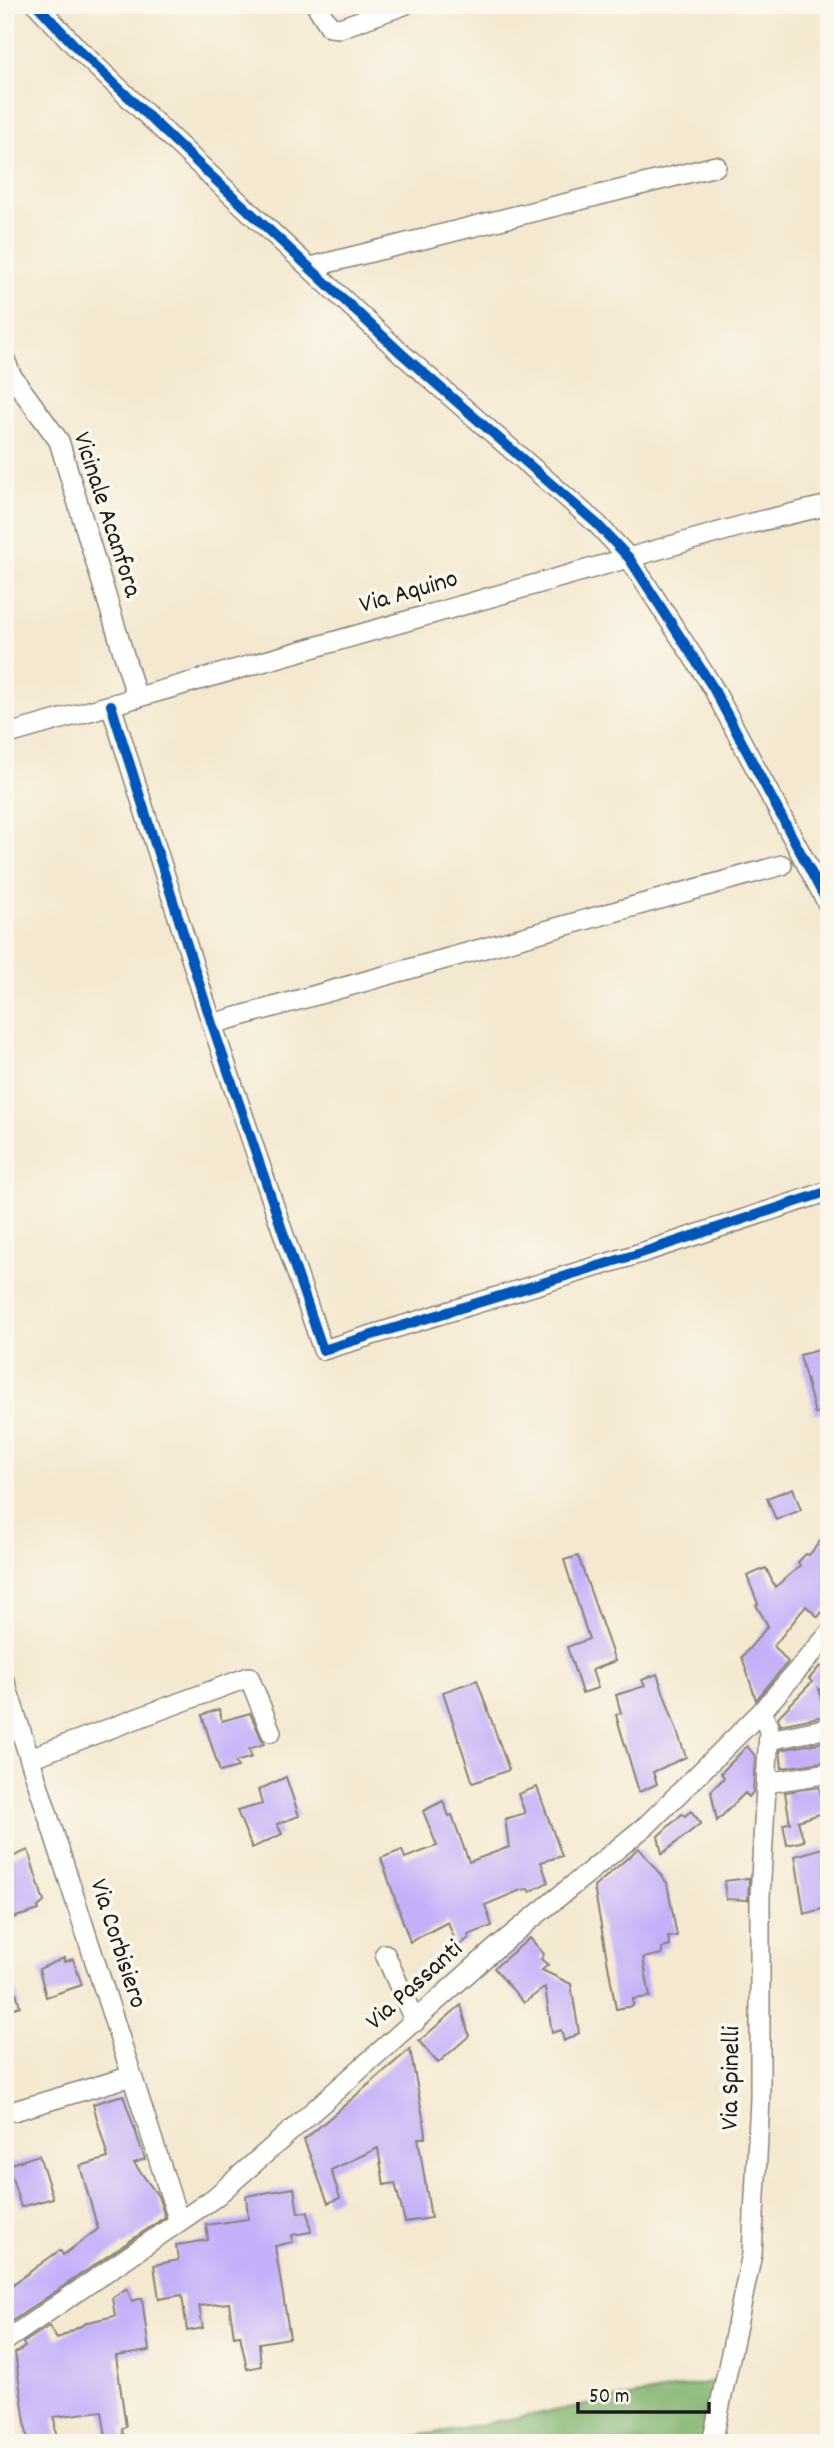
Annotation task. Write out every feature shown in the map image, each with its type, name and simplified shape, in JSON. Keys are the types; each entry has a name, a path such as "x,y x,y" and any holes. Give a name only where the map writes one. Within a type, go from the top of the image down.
{"street":[{"path":"37,5 78,49 177,144 402,354 597,524 629,558 712,686 829,906"},
{"path":"316,5 330,27 341,28 404,5"},
{"path":"311,267 716,166"},
{"name":"Vicinale Acanfora","path":"5,359 11,375 59,442 79,517 137,698"},
{"name":"Via Aquino","path":"5,735 748,524 829,505"},
{"path":"111,705 212,1024 323,1350 641,1253 829,1191"},
{"path":"212,1024 782,865"},
{"name":"Via Passanti","path":"5,2341 214,2198 497,1947 648,1824 762,1711 829,1634"},
{"path":"30,1758 249,1677 271,1732"},
{"name":"Via Corbisiero","path":"5,1682 179,2222"},
{"name":"Via Spinelli","path":"712,2443 752,2254 760,2099 760,1898 769,1740 768,1720 762,1711"},
{"path":"769,1740 829,1728"},
{"path":"766,1783 829,1773"},
{"path":"385,1954 415,2022"},
{"path":"14,2111 132,2076"}],"green space":[{"path":"716,2381 703,2443 379,2443"}],"building":[{"path":"829,1347 829,1409 815,1414 800,1355"},
{"path":"793,1488 801,1510 776,1520 767,1498"},
{"path":"829,1530 829,1604 818,1617 806,1606 774,1646 788,1662 756,1700 742,1657 768,1626 756,1605 758,1604 747,1576 766,1568 775,1587 800,1566 798,1562 806,1554 809,1555"},
{"path":"578,1556 615,1661 592,1670 598,1688 582,1693 567,1647 589,1639 564,1560"},
{"path":"820,1666 829,1674 829,1699 819,1689 824,1716 780,1725 778,1717 812,1682 809,1679"},
{"path":"657,1674 686,1757 653,1772 657,1784 639,1792 616,1715 621,1713 616,1695 645,1686 642,1680"},
{"path":"477,1680 509,1770 473,1783 443,1692"},
{"path":"219,1709 222,1721 250,1713 264,1744 249,1749 252,1757 235,1762 238,1767 220,1772 202,1715"},
{"path":"829,1741 829,1761 782,1768 780,1750"},
{"path":"747,1746 755,1756 753,1792 749,1797 745,1793 717,1821 711,1791 724,1778 721,1773"},
{"path":"286,1777 299,1816 277,1824 282,1834 252,1848 237,1811 262,1804 258,1790"},
{"path":"537,1787 562,1856 541,1862 548,1882 530,1892 528,1889 521,1890 485,1905 492,1926 468,1935 469,1938 457,1947 448,1922 410,1942 381,1858 402,1850 405,1858 437,1846 423,1811 443,1801 449,1816 452,1815 469,1862 509,1847 505,1819 525,1813 518,1794"},
{"path":"819,1787 826,1812 798,1821 804,1841 787,1845 783,1824 790,1823 785,1792"},
{"path":"691,1811 701,1823 662,1854 658,1836 682,1814 685,1816"},
{"path":"639,1848 667,1883 677,1936 668,1937 670,1946 662,1948 662,1954 643,1958 650,1997 633,1999 633,2006 616,2009 594,1887"},
{"path":"823,1848 829,1873 829,1907 804,1914 795,1856"},
{"path":"28,1850 44,1902 38,1907 39,1910 9,1919 5,1909 5,1860"},
{"path":"749,1878 748,1900 726,1899 724,1881"},
{"path":"530,1938 544,1954 541,1959 548,1965 542,1970 571,1984 579,2033 564,2041 561,2030 552,2033 545,1987 524,2003 494,1968"},
{"path":"64,1958 64,1962 73,1959 82,1985 46,1997 39,1969"},
{"path":"5,1968 9,1968 20,2006 5,2011"},
{"path":"461,2005 469,2036 438,2063 419,2041"},
{"path":"410,2049 426,2133 425,2138 418,2138 431,2218 405,2222 395,2183 384,2185 378,2148 331,2170 340,2198 328,2203 304,2140"},
{"path":"123,2095 145,2159 134,2163 158,2196 165,2217 5,2326 5,2290 60,2250 63,2255 98,2229 80,2166 108,2158 93,2104"},
{"path":"39,2155 53,2198 21,2207 8,2165"},
{"path":"294,2188 298,2213 308,2212 311,2232 292,2235 293,2242 275,2246 290,2338 259,2343 261,2366 247,2369 240,2335 234,2336 229,2303 199,2306 203,2328 187,2331 182,2295 159,2299 154,2265 178,2260 176,2245 208,2240 206,2225 248,2219 246,2196"},
{"path":"127,2288 132,2301 142,2298 149,2351 116,2356 126,2427 122,2428 124,2443 107,2443 102,2411 54,2417 57,2443 28,2443 15,2353 25,2347 23,2343 49,2326 57,2339 88,2322 115,2316 112,2298"}],"cycle path":[{"path":"37,5 78,49 207,172 402,354 597,524 629,558 712,686 829,906"},
{"path":"111,705 212,1024 323,1350 641,1253 829,1191"}]}
